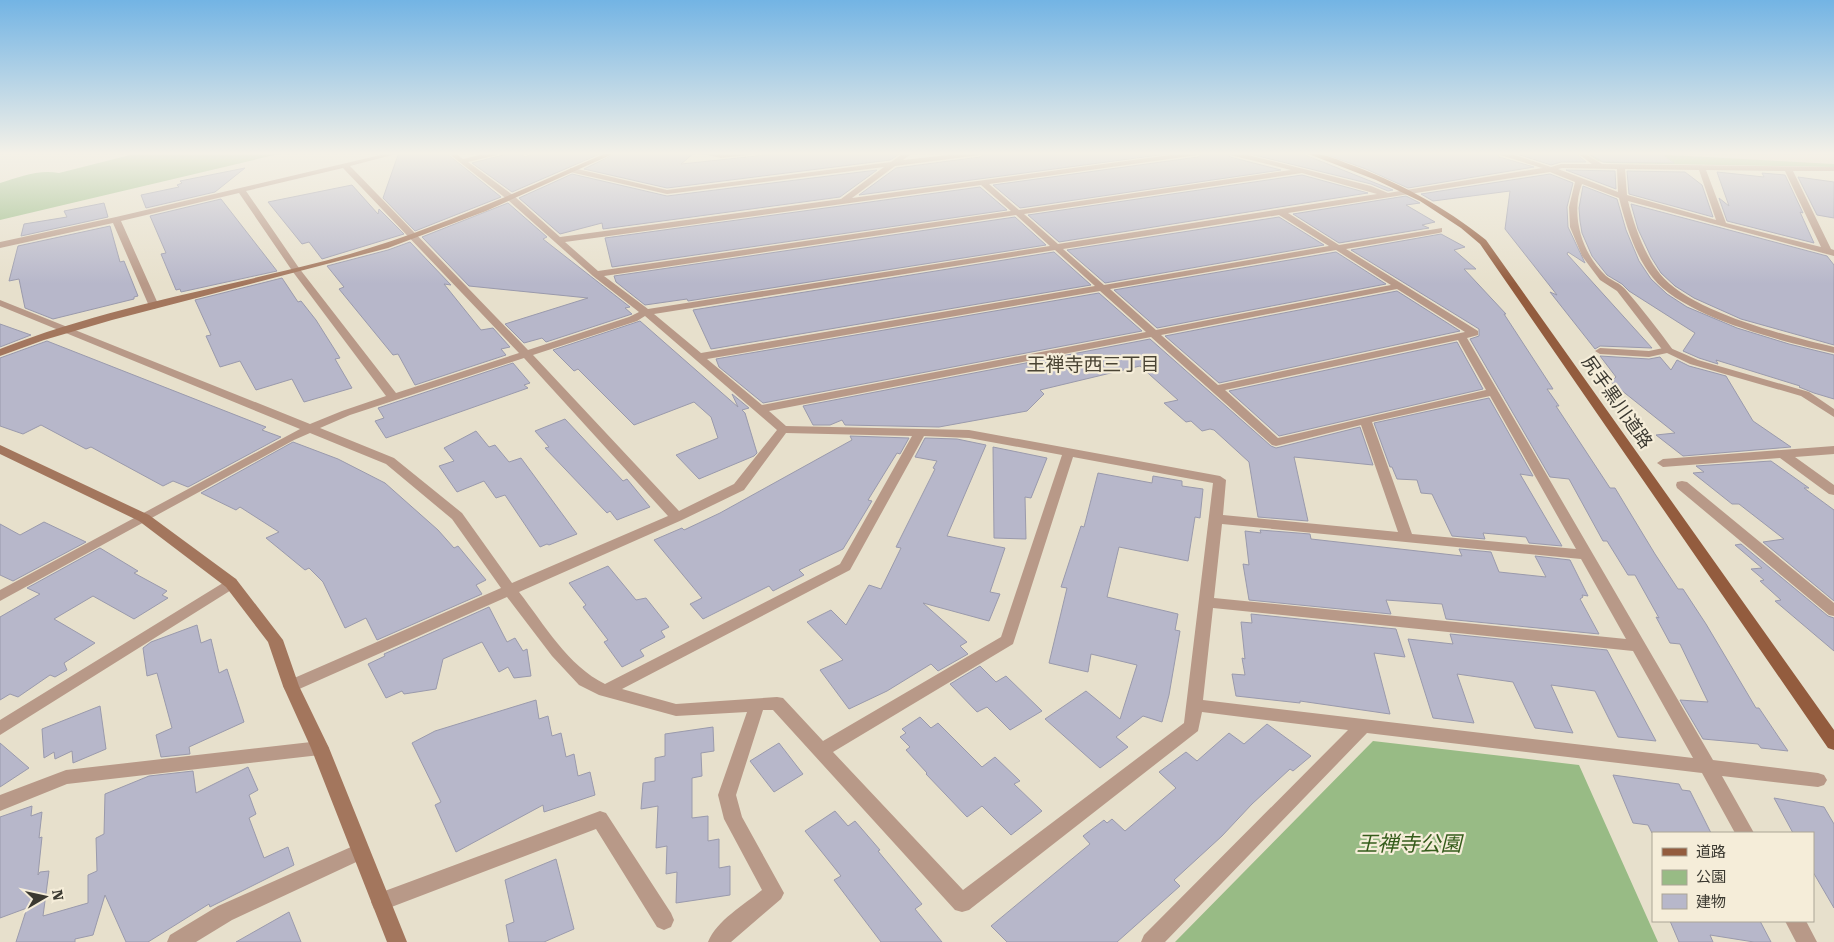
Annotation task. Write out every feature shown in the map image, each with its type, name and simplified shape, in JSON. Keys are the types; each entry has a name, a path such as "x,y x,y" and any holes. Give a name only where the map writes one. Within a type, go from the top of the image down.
{"main road":[{"name":"尻手黒川道路","path":"1419,197 1434,204 1462,223 1483,242 1834,743"}],"street":[{"path":"0,245 212,197"},
{"path":"246,197 296,270 393,397"},
{"path":"375,197 526,354 677,517"},
{"path":"843,201 848,197"},
{"path":"557,240 873,197"},
{"path":"1000,197 1276,442 1492,392"},
{"path":"596,274 1122,197"},
{"path":"0,596 310,429 346,413 634,319 646,312 1384,197"},
{"path":"1575,197 1573,207 1576,233 1586,256 1603,278 1620,290 1668,350 1694,362 1805,394 1834,414"},
{"path":"1622,197 1638,243 1657,278 1674,291 1706,309 1758,330 1834,350"},
{"path":"1625,197 1831,252"},
{"path":"1712,197 1722,224"},
{"path":"1802,197 1831,252"},
{"path":"0,303 69,329 390,461 457,516 510,591 562,658 585,681 605,691 676,710 777,703 962,903 1192,726 1220,480 969,434 783,429 646,312 596,274 511,198 414,238 69,329 0,353"},
{"path":"1216,389 1474,333 1282,212"},
{"path":"116,220 154,306"},
{"path":"698,357 1440,230"},
{"path":"760,409 1399,286"},
{"path":"1460,336 1744,832"},
{"path":"1600,351 1649,354 1668,350"},
{"path":"1365,420 1406,537"},
{"path":"290,686 677,517 739,487 783,429"},
{"path":"605,691 845,567 920,433"},
{"path":"0,449 144,518 231,583 274,640 290,686 320,748 397,942"},
{"path":"1663,464 1834,450"},
{"path":"820,751 1008,640 1069,451"},
{"path":"1783,454 1834,491"},
{"path":"1682,485 1834,610"},
{"path":"1216,519 1586,556"},
{"path":"0,728 231,583"},
{"path":"1206,602 1638,646"},
{"path":"718,942 729,929 774,893 733,819 727,795 757,705"},
{"path":"1194,705 1818,780"},
{"path":"1151,942 1364,726"},
{"path":"0,803 66,777 320,748"},
{"path":"381,902 600,819 664,920"},
{"path":"177,942 225,913 360,851"},
{"path":"1796,922 1807,942"}],"green space":[{"path":"0,197 97,197 0,220"},
{"name":"王禅寺公園","path":"1373,741 1579,765 1658,942 1175,942"}],"building":[{"path":"142,197 194,197 146,208"},
{"path":"293,197 363,197 378,214 379,209 404,234 322,259 309,242 302,244 268,202"},
{"path":"383,197 501,197 415,231"},
{"path":"840,197 603,229 602,223 560,234 519,198"},
{"path":"907,197 992,197 1007,210 612,267 605,238"},
{"path":"1007,197 1096,197 1020,208"},
{"path":"1152,197 1343,197 1059,242 1028,215"},
{"path":"1408,197 1420,203 1406,205 1435,222 1422,225 1429,228 1339,243 1293,214"},
{"path":"1426,197 1464,197 1433,201"},
{"path":"1509,197 1570,197 1567,207 1568,227 1585,263 1568,252 1567,254 1652,348 1600,346 1595,349 1550,292 1557,295 1505,229"},
{"path":"1581,197 1612,197 1617,199 1626,230 1639,261 1651,279 1667,294 1687,307 1737,328 1834,355 1834,399 1814,393 1800,386 1716,360 1718,364 1683,351 1695,333 1607,275 1592,256 1582,233 1579,208"},
{"path":"1640,197 1706,197 1713,217"},
{"path":"1726,197 1795,197 1814,243 1727,221 1719,198 1729,206"},
{"path":"1808,197 1834,197 1834,218 1817,215"},
{"path":"221,199 277,271 181,292 180,289 176,290 161,254 166,253 150,216"},
{"path":"104,203 108,217 21,236 24,224 67,217 64,211"},
{"path":"508,203 547,237 543,239 630,307 625,308 632,314 546,342 542,338 524,343 505,324 588,298 469,286 422,237"},
{"path":"1631,204 1827,256 1834,265 1834,345 1741,319 1694,298 1675,286 1661,273 1651,257 1638,229"},
{"path":"1015,217 1046,245 688,301 687,299 645,305 616,282 614,276"},
{"path":"1279,217 1324,245 1105,283 1067,250"},
{"path":"110,226 120,262 124,261 138,296 134,297 134,299 53,319 25,308 19,279 9,281 18,246"},
{"path":"1441,234 1465,247 1454,250 1476,269 1464,269 1506,314 1504,314 1553,389 1547,389 1559,406 1556,406 1610,488 1615,488 1678,589 1683,589 1756,708 1759,708 1788,751 1761,748 1758,744 1703,739 1680,700 1708,702 1680,644 1670,643 1656,617 1659,618 1635,575 1628,575 1607,541 1603,541 1569,479 1550,477 1470,339 1479,336 1479,329 1351,250"},
{"path":"410,242 451,285 444,284 481,330 493,328 510,347 501,349 506,355 415,385 398,354 393,355 339,289 344,287 327,266 388,250"},
{"path":"1054,252 1091,285 711,349 693,310"},
{"path":"1336,252 1386,284 1157,328 1114,290"},
{"path":"282,278 298,302 301,301 316,320 340,358 335,359 352,388 304,402 292,379 256,390 240,361 220,367 206,336 211,335 195,300"},
{"path":"1397,291 1460,331 1219,383 1165,336"},
{"path":"1099,293 1142,331 763,403 719,367 716,359"},
{"path":"640,321 738,407 732,394 749,408 742,410 745,413 757,453 754,456 699,479 676,455 718,438 711,417 694,402 634,425 578,369 574,371 553,350"},
{"path":"0,324 31,335 0,347"},
{"path":"1150,339 1271,446 1276,448 1360,427 1373,465 1294,457 1308,521 1258,517 1249,462 1214,430 1202,431 1191,421 1186,422 1164,403 1178,400 1140,366 1040,390 1044,394 1027,411 939,427 845,425 842,420 830,425 813,425 803,406"},
{"path":"47,341 266,427 262,430 281,437 188,487 173,481 163,486 91,447 86,449 41,425 23,434 0,426 0,358"},
{"path":"1457,342 1483,389 1279,436 1229,391"},
{"path":"1600,356 1649,359 1660,357 1671,370 1677,360 1689,366 1726,376 1753,421 1791,447 1683,456 1656,435 1675,433 1611,382 1616,377"},
{"path":"513,363 530,383 524,385 528,388 386,438 375,421 384,418 378,408"},
{"path":"1489,398 1533,476 1520,474 1562,546 1529,543 1526,537 1483,533 1485,539 1452,536 1432,494 1421,493 1417,480 1397,479 1392,467 1390,467 1374,423"},
{"path":"565,419 623,481 627,479 650,507 617,520 610,511 607,513 545,448 549,447 535,431"},
{"path":"476,431 489,447 495,445 509,462 521,458 577,534 540,547 505,495 496,498 484,481 457,492 439,466 454,461 444,448"},
{"path":"850,436 909,438 900,454 897,453 868,500 872,501 843,549 799,570 804,575 773,591 769,586 703,619 690,604 702,598 654,540 682,528 684,530 720,513 852,440"},
{"path":"925,438 957,439 986,445 947,536 1005,548 990,592 1000,594 989,621 923,603 967,642 960,646 968,654 938,671 931,664 887,691 849,709 820,670 843,660 807,622 831,610 846,625 869,585 881,589 901,548 896,547 935,469 933,468 937,461 915,457"},
{"path":"293,442 338,459 385,483 438,530 454,548 458,546 486,580 476,585 482,594 377,640 366,618 345,628 323,582 309,568 305,570 266,538 279,532 240,507 236,510 201,493"},
{"path":"993,447 1047,458 1031,498 1025,497 1026,539 994,538"},
{"path":"1771,461 1809,488 1804,488 1834,510 1834,601 1763,542 1784,539 1739,504 1732,504 1693,473 1704,472 1696,466"},
{"path":"1098,473 1152,483 1153,476 1182,481 1182,486 1203,489 1200,518 1195,517 1188,561 1119,547 1107,597 1178,614 1175,630 1180,631 1169,695 1162,722 1143,716 1116,737 1128,747 1100,768 1045,719 1086,691 1120,719 1137,665 1091,654 1088,672 1049,663 1067,588 1061,587 1081,526 1084,527"},
{"path":"44,522 86,542 13,581 0,575 0,524 20,535"},
{"path":"1260,530 1310,534 1311,539 1462,556 1459,549 1491,552 1499,572 1546,577 1535,556 1570,560 1588,596 1582,595 1583,597 1580,599 1599,634 1446,619 1442,604 1386,600 1391,614 1249,600 1243,564 1249,565 1245,531 1261,533"},
{"path":"1741,544 1828,616 1834,618 1834,651 1775,601 1781,600 1760,581 1764,580 1751,569 1762,568 1735,545"},
{"path":"100,548 138,571 134,573 167,591 162,595 168,598 134,619 93,596 54,619 95,643 64,663 67,670 55,677 50,675 18,697 10,694 0,700 0,617 40,594 27,588"},
{"path":"608,566 636,600 646,598 669,627 661,631 665,637 640,650 644,656 622,667 604,642 608,640 583,607 586,605 569,583"},
{"path":"489,607 507,642 515,638 523,651 527,649 531,676 514,678 508,667 499,672 482,642 443,659 436,689 404,694 402,691 386,698 368,664 385,656 384,654"},
{"path":"1251,614 1396,629 1405,657 1374,653 1390,714 1300,701 1300,703 1236,696 1232,674 1245,675 1242,658 1245,659 1241,622 1252,623"},
{"path":"197,625 201,643 211,639 219,673 227,669 244,722 189,747 190,754 161,757 156,735 172,728 157,673 147,676 143,648 151,642"},
{"path":"1450,634 1607,650 1656,741 1618,737 1595,691 1551,685 1573,733 1535,728 1513,682 1457,674 1474,723 1433,718 1408,639 1453,644"},
{"path":"980,666 996,682 1006,676 1042,711 1010,730 987,707 977,712 950,684"},
{"path":"536,700 539,719 548,716 552,736 561,733 566,757 574,754 578,776 590,772 595,795 544,812 543,805 456,852 435,805 441,802 412,743 435,731"},
{"path":"100,706 106,749 73,763 72,751 55,759 54,752 44,758 42,729"},
{"path":"920,717 931,728 938,723 982,767 995,757 1020,781 1014,784 1042,811 1011,835 982,806 967,817 906,750 910,747 900,737 906,733 902,729"},
{"path":"1267,724 1311,756 1293,771 1290,769 1252,804 1222,836 1174,880 1180,886 1117,942 1007,942 991,926 1090,844 1083,836 1104,820 1107,823 1112,819 1125,831 1176,788 1159,772 1186,752 1197,761 1229,733 1244,744"},
{"path":"713,727 714,751 701,753 702,776 692,778 692,818 708,816 708,841 719,839 719,868 730,866 730,895 676,903 677,872 666,874 667,846 656,848 658,806 641,809 643,783 655,781 655,758 665,756 665,734"},
{"path":"0,743 29,768 0,787"},
{"path":"779,743 803,774 774,792 750,761"},
{"path":"248,767 258,790 249,795 256,814 249,818 264,858 288,847 294,865 210,907 209,904 148,942 126,942 105,895 93,935 75,939 75,942 16,942 27,908 0,918 0,817 32,806 31,816 42,812 39,838 42,837 38,875 40,872 49,871 43,916 88,903 88,875 97,871 96,838 104,834 105,794 149,776 193,771 196,793"},
{"path":"1613,775 1679,784 1682,790 1690,791 1710,832 1652,833 1648,825 1633,823"},
{"path":"1774,798 1824,807 1834,824 1834,908 1814,874 1814,832 1792,832"},
{"path":"835,811 848,826 855,821 880,850 878,851 922,904 915,909 942,942 881,942 834,880 841,876 805,831"},
{"path":"556,859 574,929 544,942 509,942 506,925 514,922 505,880"},
{"path":"289,912 301,942 236,942"},
{"path":"1670,922 1761,922 1771,942 1754,942 1710,935 1713,942 1679,942"}],"district":[{"name":"王禅寺西三丁目","path":"1093,364"}]}
